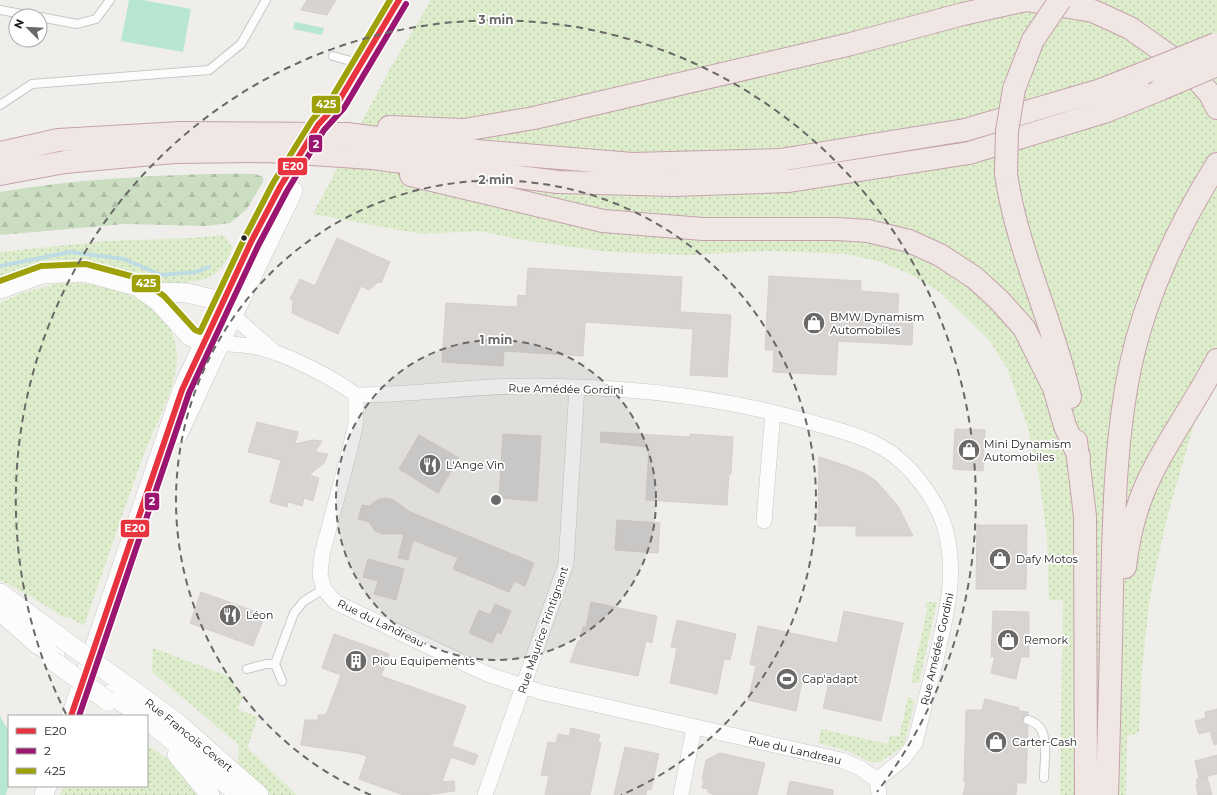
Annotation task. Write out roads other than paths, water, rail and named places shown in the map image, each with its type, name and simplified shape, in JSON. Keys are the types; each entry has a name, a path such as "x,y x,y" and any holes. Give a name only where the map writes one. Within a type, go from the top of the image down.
{"highway":[{"path":"344,144 370,126 464,130 534,118 851,44 963,14 1026,0 1093,11 1130,28 1188,68 1210,94 1217,108"},
{"path":"1060,0 1033,40 1014,89 1007,131 1006,174 1012,211 1022,246 1052,332 1070,396 1079,457 1085,516 1087,565 1086,795"},
{"path":"0,153 58,140 180,133 477,151 632,164 780,160 964,130 1101,90 1144,72 1217,50"},
{"path":"0,174 65,162 175,152 267,151 344,144 558,182 674,185 789,181 969,153 1107,111 1161,89 1217,50"},
{"path":"344,144 364,168 403,174 603,221 703,229 838,229 868,231 909,240 940,255 975,278 999,300 1024,328 1054,388 1065,426 1079,457"},
{"path":"1107,795 1115,496 1130,367 1141,330 1164,265 1197,197 1217,164"},
{"path":"1112,612 1123,587 1128,541 1136,512 1152,472 1205,384 1217,360"}],"street":[{"path":"71,715 182,390 212,343 287,189 328,128 340,98 399,0"},
{"path":"0,289 42,274 84,272 159,292 187,293 212,299 227,310 260,341 277,354"},
{"path":"134,285 159,302 190,336 212,343 257,347 277,354 341,383 356,395 356,422 353,440 322,554 320,574 324,589"},
{"name":"Rue Amédée Gordini","path":"356,395 528,386 650,391 773,412 853,434 885,448 911,471 932,498 946,530 952,565 950,599 915,743 908,754 877,780"},
{"name":"Rue Maurice Trintignant","path":"485,795 566,564 577,387"},
{"path":"764,521 773,412"},
{"name":"Rue du Landreau","path":"324,589 335,602 487,674 560,698 841,760 860,768 877,780"},
{"path":"0,593 56,651 111,691 127,715"},
{"path":"0,611 37,644 56,651"},
{"name":"Rue Francois Cevert","path":"111,691 141,715"},
{"name":"Rue Francois Cevert","path":"111,691 175,721 259,795"},
{"name":"Rue Francois Cevert","path":"148,721 240,795"},
{"path":"681,795 694,728"},
{"path":"148,731 167,745 184,762 210,795"},
{"path":"877,780 879,795"}],"lane":[{"path":"48,19 77,24 96,19 110,0"},
{"path":"0,105 32,84 209,70 241,44 266,0"},
{"path":"333,56 361,64"},
{"path":"282,681 275,664 294,613 304,601 324,589"},
{"path":"247,669 266,664 275,664"},
{"path":"1028,720 1038,724 1044,733 1044,778"}],"waterway":[{"path":"0,266 70,252 124,259 161,275 196,272 209,267"}],"place":[{"name":"BMW Dynamism Automobiles","path":"814,323"},
{"name":"Mini Dynamism Automobiles","path":"969,450"},
{"name":"L'Ange Vin","path":"430,465"},
{"name":"Dafy Motos","path":"1000,559"},
{"name":"Léon","path":"230,615"},
{"name":"Remork","path":"1008,640"},
{"name":"Piou Equipements","path":"356,661"},
{"name":"Cap'adapt","path":"787,679"},
{"name":"Carter-Cash","path":"996,742"}]}
